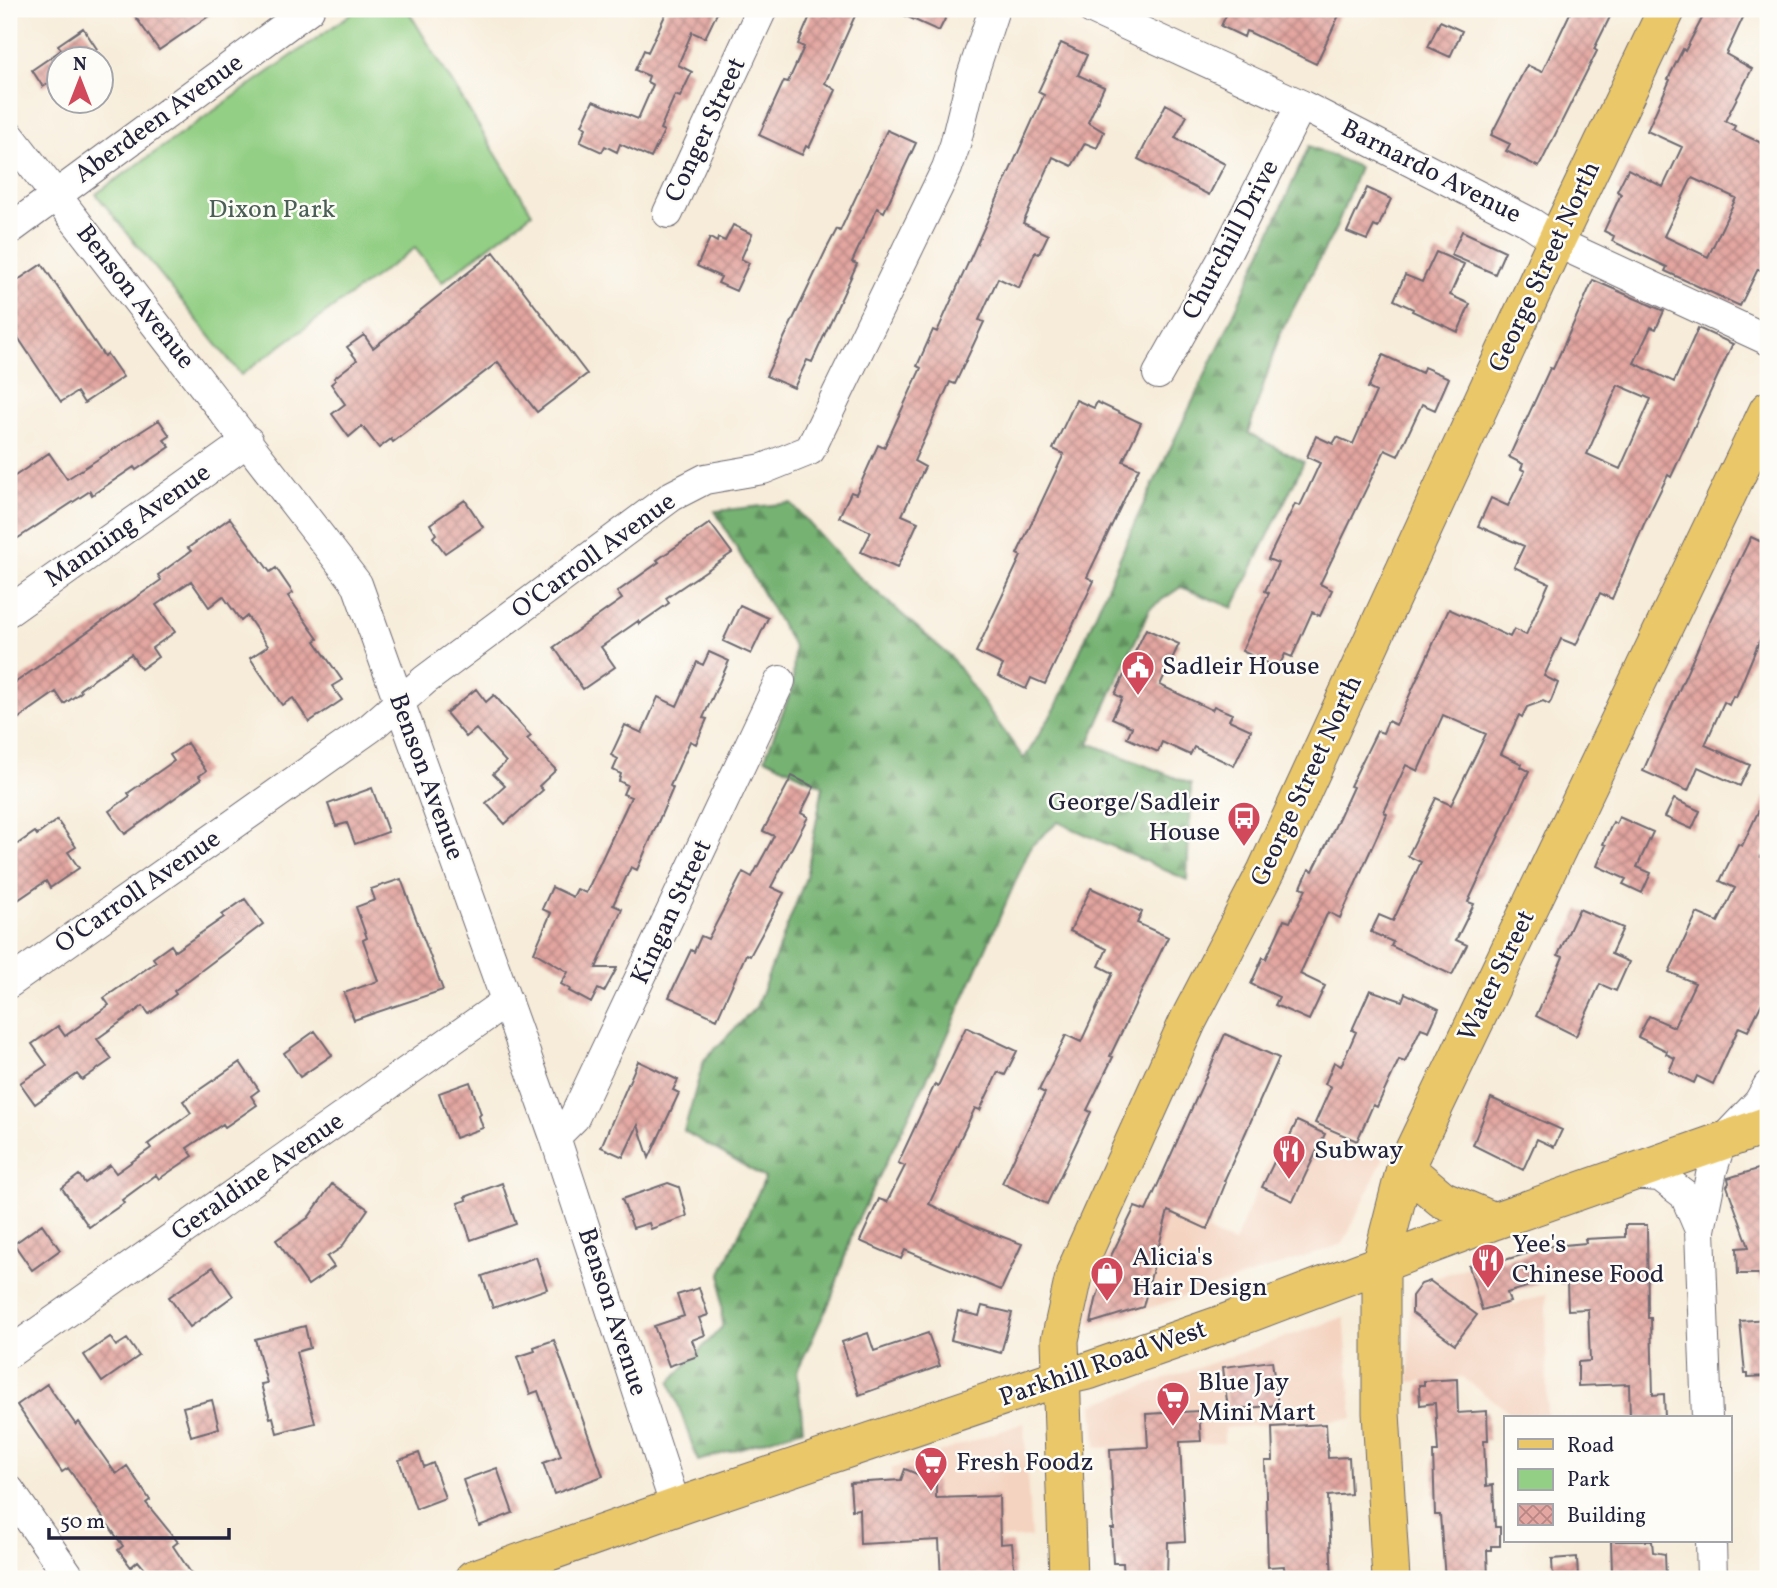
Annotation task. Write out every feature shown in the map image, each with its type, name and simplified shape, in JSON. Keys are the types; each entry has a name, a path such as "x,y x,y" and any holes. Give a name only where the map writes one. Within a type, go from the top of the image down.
{"main road":[{"name":"George Street North","path":"1068,1579 1060,1340 1075,1272 1188,1021 1266,872 1667,9"},
{"name":"Water Street","path":"1391,1579 1381,1413 1381,1262 1405,1168 1768,410"},
{"name":"Parkhill Road West","path":"473,1579 1061,1377 1088,1371 1219,1325 1494,1221 1768,1125"},
{"path":"1405,1168 1442,1199 1494,1221"}],"street":[{"name":"Aberdeen Avenue","path":"9,230 309,9"},
{"name":"Conger Street","path":"667,213 762,9"},
{"name":"O'Carroll Avenue","path":"9,983 370,728 425,680 672,496 705,479 763,469 810,450 947,168 972,76 994,9"},
{"name":"Barnardo Avenue","path":"1105,12 1301,105 1531,223 1557,241 1768,340"},
{"name":"Churchill Drive","path":"1158,374 1228,250 1301,105"},
{"name":"Benson Avenue","path":"9,135 356,584 555,1137 676,1508"},
{"name":"Manning Avenue","path":"9,611 248,442"},
{"name":"Kingan Street","path":"555,1137 574,1118 780,681"},
{"name":"Geraldine Avenue","path":"9,1353 507,1002"},
{"path":"1707,1416 1700,1230 1712,1170 1721,1142 1759,1102 1768,1086"},
{"path":"1630,1174 1660,1176 1685,1195 1700,1230"},
{"path":"9,1490 71,1579"},
{"path":"1711,1542 1713,1579"}],"shaded area":[{"path":"1290,1113 1384,1157 1343,1244 1093,1327 1089,1323 1088,1307 1107,1256 1134,1200 1234,1243"},
{"path":"1501,1256 1513,1305 1546,1294 1547,1416 1514,1416 1462,1377 1409,1382 1411,1296 1420,1283"},
{"path":"1344,1317 1353,1419 1224,1428 1224,1443 1096,1448 1093,1404"},
{"path":"1024,1423 1031,1537 894,1545 891,1469"}],"green space":[{"name":"Dixon Park","path":"358,9 407,9 532,213 442,282 415,248 241,375 96,194"},
{"path":"1309,146 1359,167 1337,226 1280,334 1248,433 1304,462 1233,608 1181,587 1150,608 1089,743 1191,784 1187,880 1058,822 1031,846 942,1048 854,1228 832,1297 797,1371 803,1429 698,1461 670,1382 722,1327 721,1273 765,1178 684,1131 704,1060 756,1007 806,877 823,786 765,758 793,686 794,647 715,511 791,503 850,569 950,656 1024,759 1056,707 1136,520 1222,340"}],"building":[{"path":"130,9 219,9 159,50"},
{"path":"668,9 719,9 705,38 692,32 678,65 692,72 680,97 675,95 660,129 664,131 651,158 620,144 617,152 605,146 602,152 580,142 586,128 582,125 593,101 638,119 653,85 647,82 649,76 635,70 644,50 648,52"},
{"path":"813,9 858,9 825,83 836,90 809,148 806,146 802,155 759,135 784,81 788,82 804,47 798,44"},
{"path":"890,9 950,9 939,31"},
{"path":"1229,9 1342,9 1316,64 1249,32 1246,31 1244,37 1221,26"},
{"path":"1572,9 1614,9 1594,49 1597,51 1539,167 1506,151 1510,144 1491,135 1527,65 1542,72"},
{"path":"1707,9 1747,9 1726,54 1752,69 1725,121 1735,126 1733,130 1768,146 1768,273 1758,269 1740,306 1665,271 1667,267 1612,241 1614,236 1604,231 1621,194 1617,191 1628,169 1663,187 1682,147 1647,131 1670,80 1668,79 1683,49 1685,51","holes":["1692,178 1736,198 1708,257 1664,236"]},
{"path":"1440,21 1462,31 1450,57 1428,47"},
{"path":"83,28 95,46 59,46"},
{"path":"1061,43 1087,55 1078,75 1104,87 1088,122 1104,132 1097,148 1085,143 1072,166 1053,157 1023,223 1048,235 1039,254 1035,252 1019,288 998,278 979,320 984,322 955,384 950,382 914,461 925,467 902,515 918,522 897,568 861,552 871,532 839,517 851,492 856,494 878,445 884,448 921,368 917,366 933,330 937,332 1044,95 1038,92"},
{"path":"46,60 46,85 43,87 32,70"},
{"path":"1166,104 1187,116 1175,138 1225,164 1209,195 1138,159"},
{"path":"887,130 916,143 884,212 877,208 852,262 857,264 812,362 807,360 794,388 766,376 826,250 837,229 840,231"},
{"path":"1367,188 1391,199 1378,228 1374,226 1367,240 1347,232"},
{"path":"733,225 752,234 741,259 749,263 736,291 718,283 721,277 697,266 710,238 717,242 718,238 725,241"},
{"path":"1462,231 1505,251 1495,274 1451,255"},
{"path":"494,252 587,374 537,412 498,362 393,442 391,439 379,448 362,426 349,437 332,414 345,404 331,384 336,380 334,378 357,360 347,347 364,335 373,348"},
{"path":"1436,252 1464,264 1450,295 1470,304 1458,332 1394,300 1405,275 1422,282"},
{"path":"42,264 104,356 107,354 123,377 84,403 77,392 61,402 9,324 9,286"},
{"path":"1593,280 1664,311 1656,329 1651,327 1634,363 1674,382 1698,328 1733,344 1671,477 1668,475 1644,524 1612,599 1600,593 1576,645 1561,639 1544,676 1558,683 1551,701 1549,704 1543,701 1527,707 1522,717 1519,715 1501,754 1522,764 1521,767 1529,771 1468,902 1474,904 1456,940 1467,945 1452,975 1391,946 1393,942 1371,932 1379,915 1393,921 1421,862 1408,856 1436,798 1451,805 1486,734 1443,715 1418,771 1406,765 1340,918 1328,912 1300,974 1325,986 1309,1020 1275,1005 1279,997 1251,984 1284,920 1290,922 1306,889 1301,887 1309,869 1313,871 1331,835 1353,787 1350,786 1377,731 1383,733 1388,721 1396,725 1449,609 1510,637 1514,629 1526,635 1549,583 1514,567 1524,546 1478,526 1491,498 1508,506 1525,471 1521,469 1523,464 1509,457 1550,368 1553,369","holes":["1618,385 1651,399 1620,469 1587,454"]},
{"path":"1383,355 1422,373 1424,367 1449,378 1435,410 1422,404 1398,456 1385,450 1320,584 1332,590 1320,616 1312,612 1292,657 1285,654 1278,668 1242,651 1269,593 1265,591 1278,563 1268,559 1295,504 1300,506 1320,463 1307,457 1316,436 1333,444 1337,437 1353,444 1376,392 1368,388"},
{"path":"1076,400 1094,408 1097,402 1141,423 1123,461 1139,468 1087,577 1094,581 1045,684 1031,678 1026,689 998,676 1003,665 976,652 1021,556 1017,554 1064,454 1053,449"},
{"path":"159,420 170,436 164,440 170,447 92,495 90,491 9,544 9,480 49,453 67,479"},
{"path":"465,500 483,527 445,553 433,537 436,534 430,524"},
{"path":"230,518 270,572 276,568 293,593 288,596 342,680 332,686 342,700 309,722 293,698 282,705 250,658 268,646 247,616 241,621 223,596 209,607 191,581 156,605 175,632 152,648 158,657 141,669 131,654 80,689 81,692 64,704 56,692 9,725 9,687 161,580 158,575 191,551 188,548"},
{"path":"710,523 732,553 666,598 669,603 665,606 601,647 615,667 583,689 554,647 622,599 617,592"},
{"path":"1751,537 1768,545 1768,620 1736,697 1733,696 1729,705 1724,702 1705,745 1750,765 1740,786 1698,767 1688,791 1643,771 1712,616"},
{"path":"740,605 768,618 751,654 723,641"},
{"name":"Sadleir House","path":"1146,629 1179,644 1160,685 1212,710 1214,706 1232,714 1229,720 1251,730 1234,766 1194,747 1190,755 1162,742 1158,752 1127,738 1132,727 1112,718 1122,698 1115,694"},
{"path":"709,652 729,661 703,718 707,719 696,744 690,741 670,786 673,788 637,870 631,867 613,905 622,909 596,968 617,968 604,992 598,989 591,1003 561,984 568,972 534,952 551,913 542,909 552,887 573,897 577,889 586,893 631,797 623,794 627,785 619,781 621,774 613,770 618,759 611,755 625,725 642,733 658,697 677,706 697,662 703,665"},
{"path":"476,689 486,702 494,695 531,736 527,739 556,770 539,786 543,790 505,824 486,803 505,786 493,774 506,762 476,729 466,737 446,713"},
{"path":"187,743 206,771 199,776 201,779 125,834 109,811 130,796 128,793 174,761 170,755"},
{"path":"792,776 814,787 801,813 808,817 771,887 784,893 750,956 746,954 717,1019 669,997 691,950 694,952 701,936 708,939 743,872 752,877 774,836 763,831"},
{"path":"372,788 388,832 355,844 347,823 336,826 328,804"},
{"path":"1768,791 1768,841 1761,857 1768,860 1768,1004 1763,1001 1748,1031 1739,1027 1713,1084 1697,1076 1694,1083 1669,1071 1675,1058 1666,1054 1667,1051 1638,1037 1649,1016 1674,1027 1695,983 1669,972 1697,913 1718,922 1735,888 1720,881 1738,844 1742,846"},
{"path":"1674,799 1700,811 1692,829 1665,817"},
{"path":"1619,817 1653,832 1637,867 1651,873 1642,893 1623,884 1626,879 1597,866 1606,845 1603,844 1613,822 1616,824"},
{"path":"57,820 76,847 68,852 79,868 50,888 46,881 9,906 9,850 35,832 37,835"},
{"path":"401,879 443,990 354,1020 344,993 378,981 363,940 367,938 356,907 375,900 371,889"},
{"path":"1091,888 1142,912 1137,923 1168,937 1110,1056 1113,1057 1087,1110 1091,1112 1047,1204 1002,1183 1045,1093 1039,1090 1066,1035 1081,1042 1113,973 1099,966 1107,949 1070,931"},
{"path":"245,899 263,924 174,991 176,994 149,1014 143,1006 97,1039 112,1059 82,1080 77,1074 35,1104 20,1083 47,1065 32,1044 58,1026 65,1036 109,1005 104,998 156,962 153,958 171,945 175,951"},
{"path":"1579,909 1623,928 1611,954 1629,962 1616,991 1600,984 1576,1036 1536,1016 1563,957 1558,955"},
{"path":"1370,990 1402,1001 1405,993 1439,1009 1429,1031 1421,1028 1405,1062 1399,1060 1377,1107 1373,1105 1357,1141 1315,1123 1331,1087 1325,1084 1334,1062 1341,1066 1356,1032 1352,1030"},
{"path":"966,1027 1017,1051 1005,1075 998,1072 980,1110 975,1108 929,1204 979,1228 1022,1244 1001,1290 905,1250 901,1259 860,1241 879,1199 887,1202 905,1166 898,1163 935,1084 938,1086"},
{"path":"315,1031 332,1055 300,1077 284,1053"},
{"path":"1225,1034 1279,1058 1224,1181 1226,1182 1207,1229 1168,1211 1143,1307 1091,1323 1109,1260 1135,1207 1146,1211"},
{"path":"638,1061 678,1080 673,1090 679,1093 649,1158 638,1125 623,1157 601,1147"},
{"path":"240,1062 259,1090 251,1096 257,1105 187,1148 193,1156 159,1179 156,1175 122,1200 124,1203 89,1227 62,1188 79,1175 85,1183 110,1165 116,1173 151,1148 148,1144 191,1113 183,1101"},
{"path":"470,1082 483,1128 455,1138 439,1093"},
{"path":"1491,1098 1562,1130 1554,1147 1537,1139 1523,1170 1473,1145"},
{"path":"1297,1121 1325,1134 1293,1201 1262,1187 1285,1139 1288,1140"},
{"path":"1768,1166 1766,1293 1759,1274 1738,1274 1737,1248 1749,1247 1727,1186 1728,1178"},
{"path":"502,1183 516,1224 471,1240 458,1203 467,1200 465,1197"},
{"path":"668,1183 679,1187 687,1216 651,1229 649,1223 633,1228 622,1199"},
{"path":"332,1184 368,1209 341,1248 327,1257 334,1267 308,1285 276,1240 308,1218"},
{"path":"42,1224 60,1250 32,1270 14,1244"},
{"path":"1625,1225 1647,1225 1648,1318 1651,1318 1653,1395 1664,1394 1665,1416 1630,1416 1629,1384 1578,1386 1578,1362 1590,1361 1588,1309 1568,1310 1567,1284 1560,1284 1559,1277 1507,1293 1510,1302 1482,1310 1469,1266 1496,1258 1498,1262 1552,1246 1586,1243 1585,1239 1625,1237"},
{"path":"536,1257 547,1289 493,1308 482,1276"},
{"path":"213,1267 233,1296 190,1327 169,1297"},
{"path":"1430,1281 1477,1315 1455,1344 1412,1313 1412,1296 1421,1284"},
{"path":"699,1288 708,1315 699,1318 705,1335 692,1340 698,1356 669,1366 654,1326 684,1316 677,1295"},
{"path":"982,1306 1012,1313 1001,1353 951,1340 958,1311 979,1316"},
{"path":"1768,1319 1768,1376 1748,1377 1748,1374 1745,1374 1740,1321"},
{"path":"305,1326 310,1348 296,1352 315,1423 277,1433 261,1384 267,1383 255,1339"},
{"path":"868,1333 874,1351 928,1333 940,1366 859,1395 842,1342"},
{"path":"110,1337 116,1346 127,1339 139,1356 102,1382 84,1355"},
{"path":"554,1340 603,1476 554,1494 543,1463 561,1456 538,1391 530,1394 517,1357"},
{"path":"1272,1361 1278,1405 1228,1410 1223,1367"},
{"path":"1457,1379 1458,1413 1487,1411 1488,1440 1484,1440 1486,1486 1493,1485 1495,1527 1500,1527 1500,1546 1491,1546 1491,1550 1487,1550 1488,1579 1445,1579 1440,1515 1435,1515 1433,1452 1438,1452 1435,1403 1420,1405 1419,1385 1424,1385 1424,1381"},
{"path":"47,1384 76,1425 79,1422 116,1474 127,1466 150,1500 146,1503 178,1542 173,1546 195,1579 153,1579 138,1561 131,1567 118,1550 123,1546 68,1468 62,1472 17,1405"},
{"path":"212,1400 219,1428 191,1436 183,1407"},
{"path":"1199,1411 1201,1441 1180,1442 1185,1541 1168,1542 1167,1579 1124,1579 1123,1563 1113,1563 1110,1449 1148,1447 1146,1414"},
{"path":"1326,1424 1328,1458 1349,1457 1351,1494 1328,1496 1332,1579 1285,1579 1284,1566 1268,1567 1265,1461 1273,1461 1272,1427"},
{"path":"419,1453 424,1467 433,1463 445,1498 416,1509 399,1460"},
{"path":"497,1468 513,1513 479,1526 463,1480"},
{"path":"905,1469 936,1482 936,1498 999,1496 1000,1544 1012,1543 1015,1579 941,1579 939,1540 860,1544 859,1509 852,1510 850,1483 901,1480"},
{"path":"1611,1542 1652,1542 1653,1552 1665,1554 1666,1579 1616,1579 1616,1572 1612,1572"},
{"path":"1577,1557 1578,1579 1553,1579 1552,1559"}],"place":[{"name":"Sadleir House","path":"1138,697"},
{"name":"George/Sadleir House","path":"1244,848"},
{"name":"Subway","path":"1289,1181"},
{"name":"Yee's Chinese Food","path":"1488,1290"},
{"name":"Alicia's Hair Design","path":"1107,1303"},
{"name":"Blue Jay Mini Mart","path":"1173,1428"},
{"name":"Fresh Foodz","path":"931,1493"}]}
